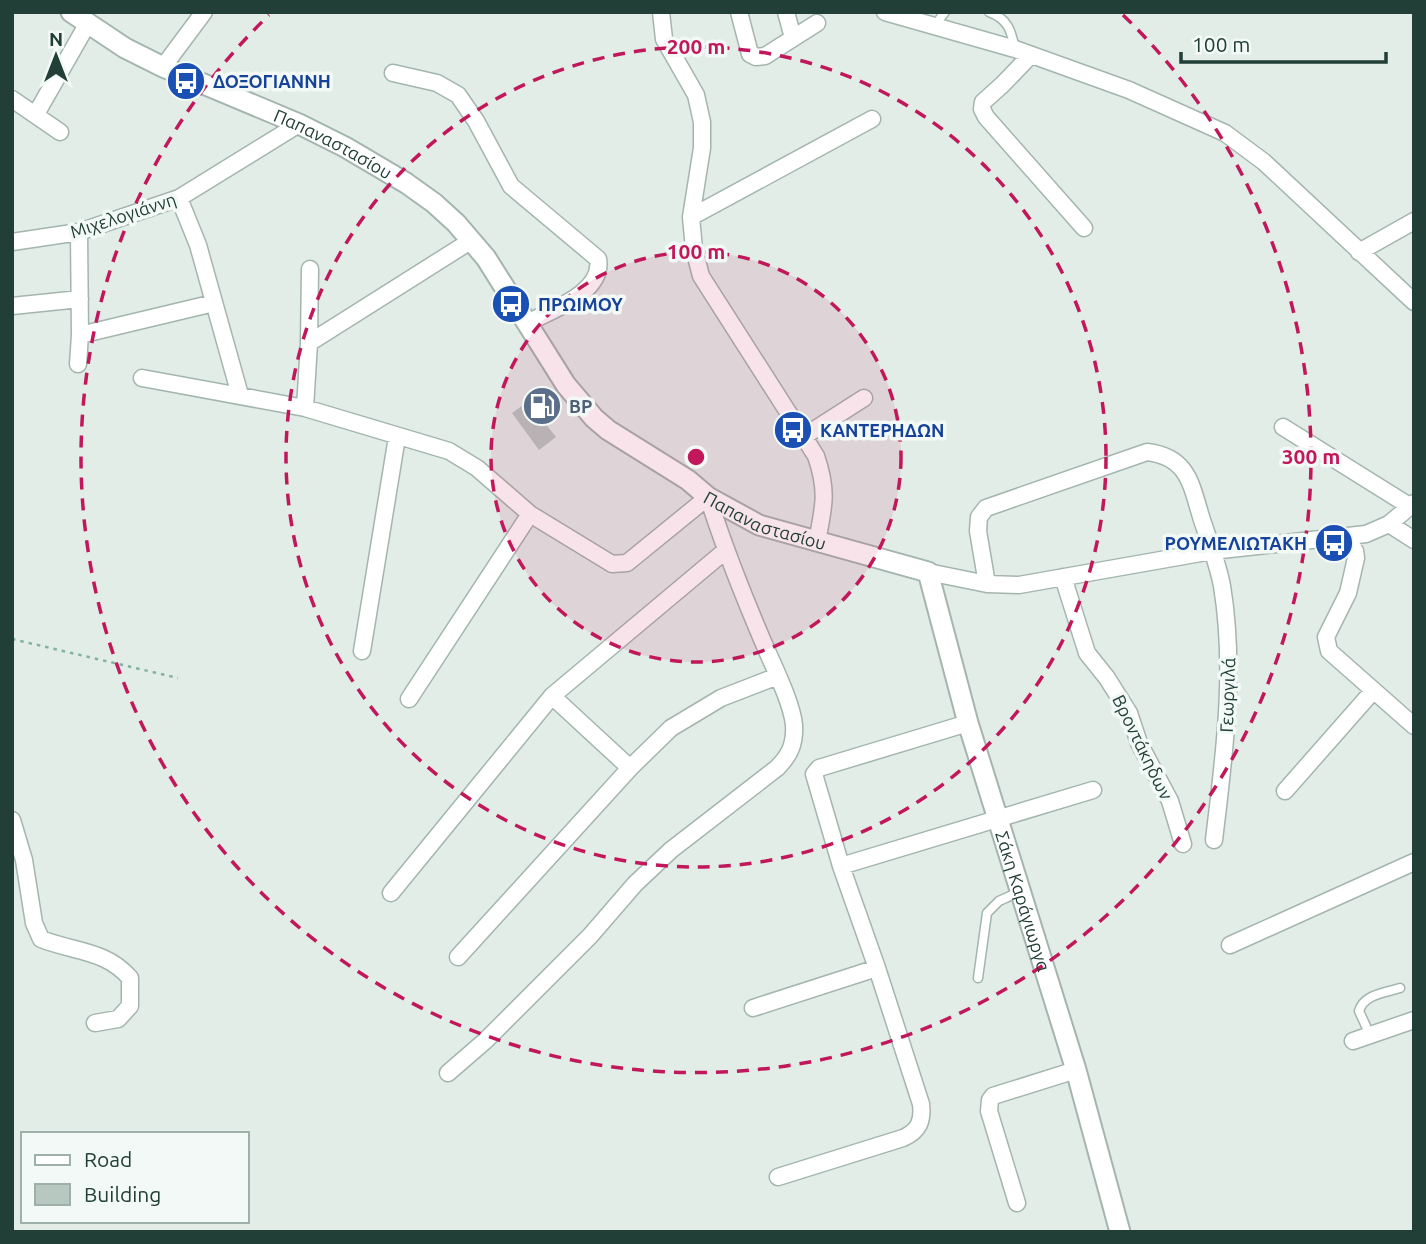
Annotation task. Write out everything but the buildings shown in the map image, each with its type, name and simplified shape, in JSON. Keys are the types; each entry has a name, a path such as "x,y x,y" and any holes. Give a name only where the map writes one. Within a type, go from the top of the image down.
{"street":[{"path":"163,67 204,12"},
{"path":"649,12 696,95 702,122 702,148 691,217 694,249 701,276 816,456 824,479 825,503 817,541"},
{"path":"661,12 664,39"},
{"path":"739,12 750,54 756,57 765,55 817,23"},
{"path":"786,12 793,38"},
{"path":"885,12 940,19 1129,90 1225,133 1264,162 1414,302"},
{"path":"36,114 79,17"},
{"name":"Παπαναστασίου","path":"79,17 125,48 163,67 299,124 406,183 434,204 472,240 566,385 594,418 608,430 688,480 708,497 759,525 929,572 987,584 1019,585 1212,551 1366,534 1389,524 1413,505"},
{"path":"1031,55 989,95 983,102 982,109 986,117 1084,228"},
{"path":"393,73 437,83 458,95 476,121 511,186 597,259 597,275 589,289 527,323"},
{"path":"12,99 60,132"},
{"path":"691,217 872,119"},
{"name":"Μιχελογιάννη","path":"12,242 79,232 179,198 299,124"},
{"path":"179,198 190,222 240,395"},
{"path":"1359,252 1414,221"},
{"path":"78,364 79,232"},
{"path":"309,343 472,240"},
{"path":"305,408 310,269"},
{"path":"12,306 80,299"},
{"path":"80,335 214,303"},
{"path":"142,378 305,408 449,451 462,458 530,514 604,560 619,565 632,558 708,497 725,551 778,676 794,722 794,745 788,757 777,768 681,843 635,884 590,936 485,1041 447,1073"},
{"path":"803,437 864,398"},
{"path":"1283,427 1413,505"},
{"path":"362,651 397,437"},
{"name":"Γεωργιλά","path":"987,584 978,531 979,517 986,508 1147,452 1162,454 1184,470 1193,487 1222,585 1230,673 1225,752 1214,840"},
{"path":"409,699 530,514"},
{"path":"1389,524 1414,540"},
{"path":"1347,537 1356,558 1348,593 1326,637 1329,650 1414,726"},
{"path":"391,893 552,696 725,551"},
{"name":"Σάκη Καράγιωργα","path":"929,572 968,723 1076,1070 1120,1232"},
{"name":"Βροντάκηδων","path":"1063,577 1087,653 1129,713 1139,743 1170,800 1183,844"},
{"path":"458,957 630,768 671,728 704,706 778,676"},
{"path":"1284,791 1373,691"},
{"path":"552,696 630,768"},
{"path":"778,1177 903,1138 919,1127 922,1117 814,774 819,768 968,723"},
{"path":"841,866 1093,790"},
{"path":"12,820 24,860 34,923 41,939 91,952 119,965 131,978 131,1006 118,1019 95,1023"},
{"path":"1230,945 1414,862"},
{"path":"752,1009 877,968"},
{"path":"1353,1041 1414,1020"},
{"path":"1017,1203 989,1111 990,1100 993,1096 1076,1070"}],"lane":[{"path":"989,12 1006,22 1011,31 1014,49"},
{"path":"978,978 987,913 999,901 1021,891"},
{"path":"1370,1035 1359,1010 1360,1005 1365,999 1400,988"}],"path":[{"path":"12,639 177,678"}],"place":[{"name":"ΔΟΞΟΓΙΑΝΝΗ","path":"186,81"},
{"name":"ΠΡΩΙΜΟΥ","path":"511,304"},
{"name":"BP","path":"542,406"},
{"name":"ΚΑΝΤΕΡΗΔΩΝ","path":"793,430"},
{"name":"ΡΟΥΜΕΛΙΩΤΑΚΗ","path":"1334,543"}]}
